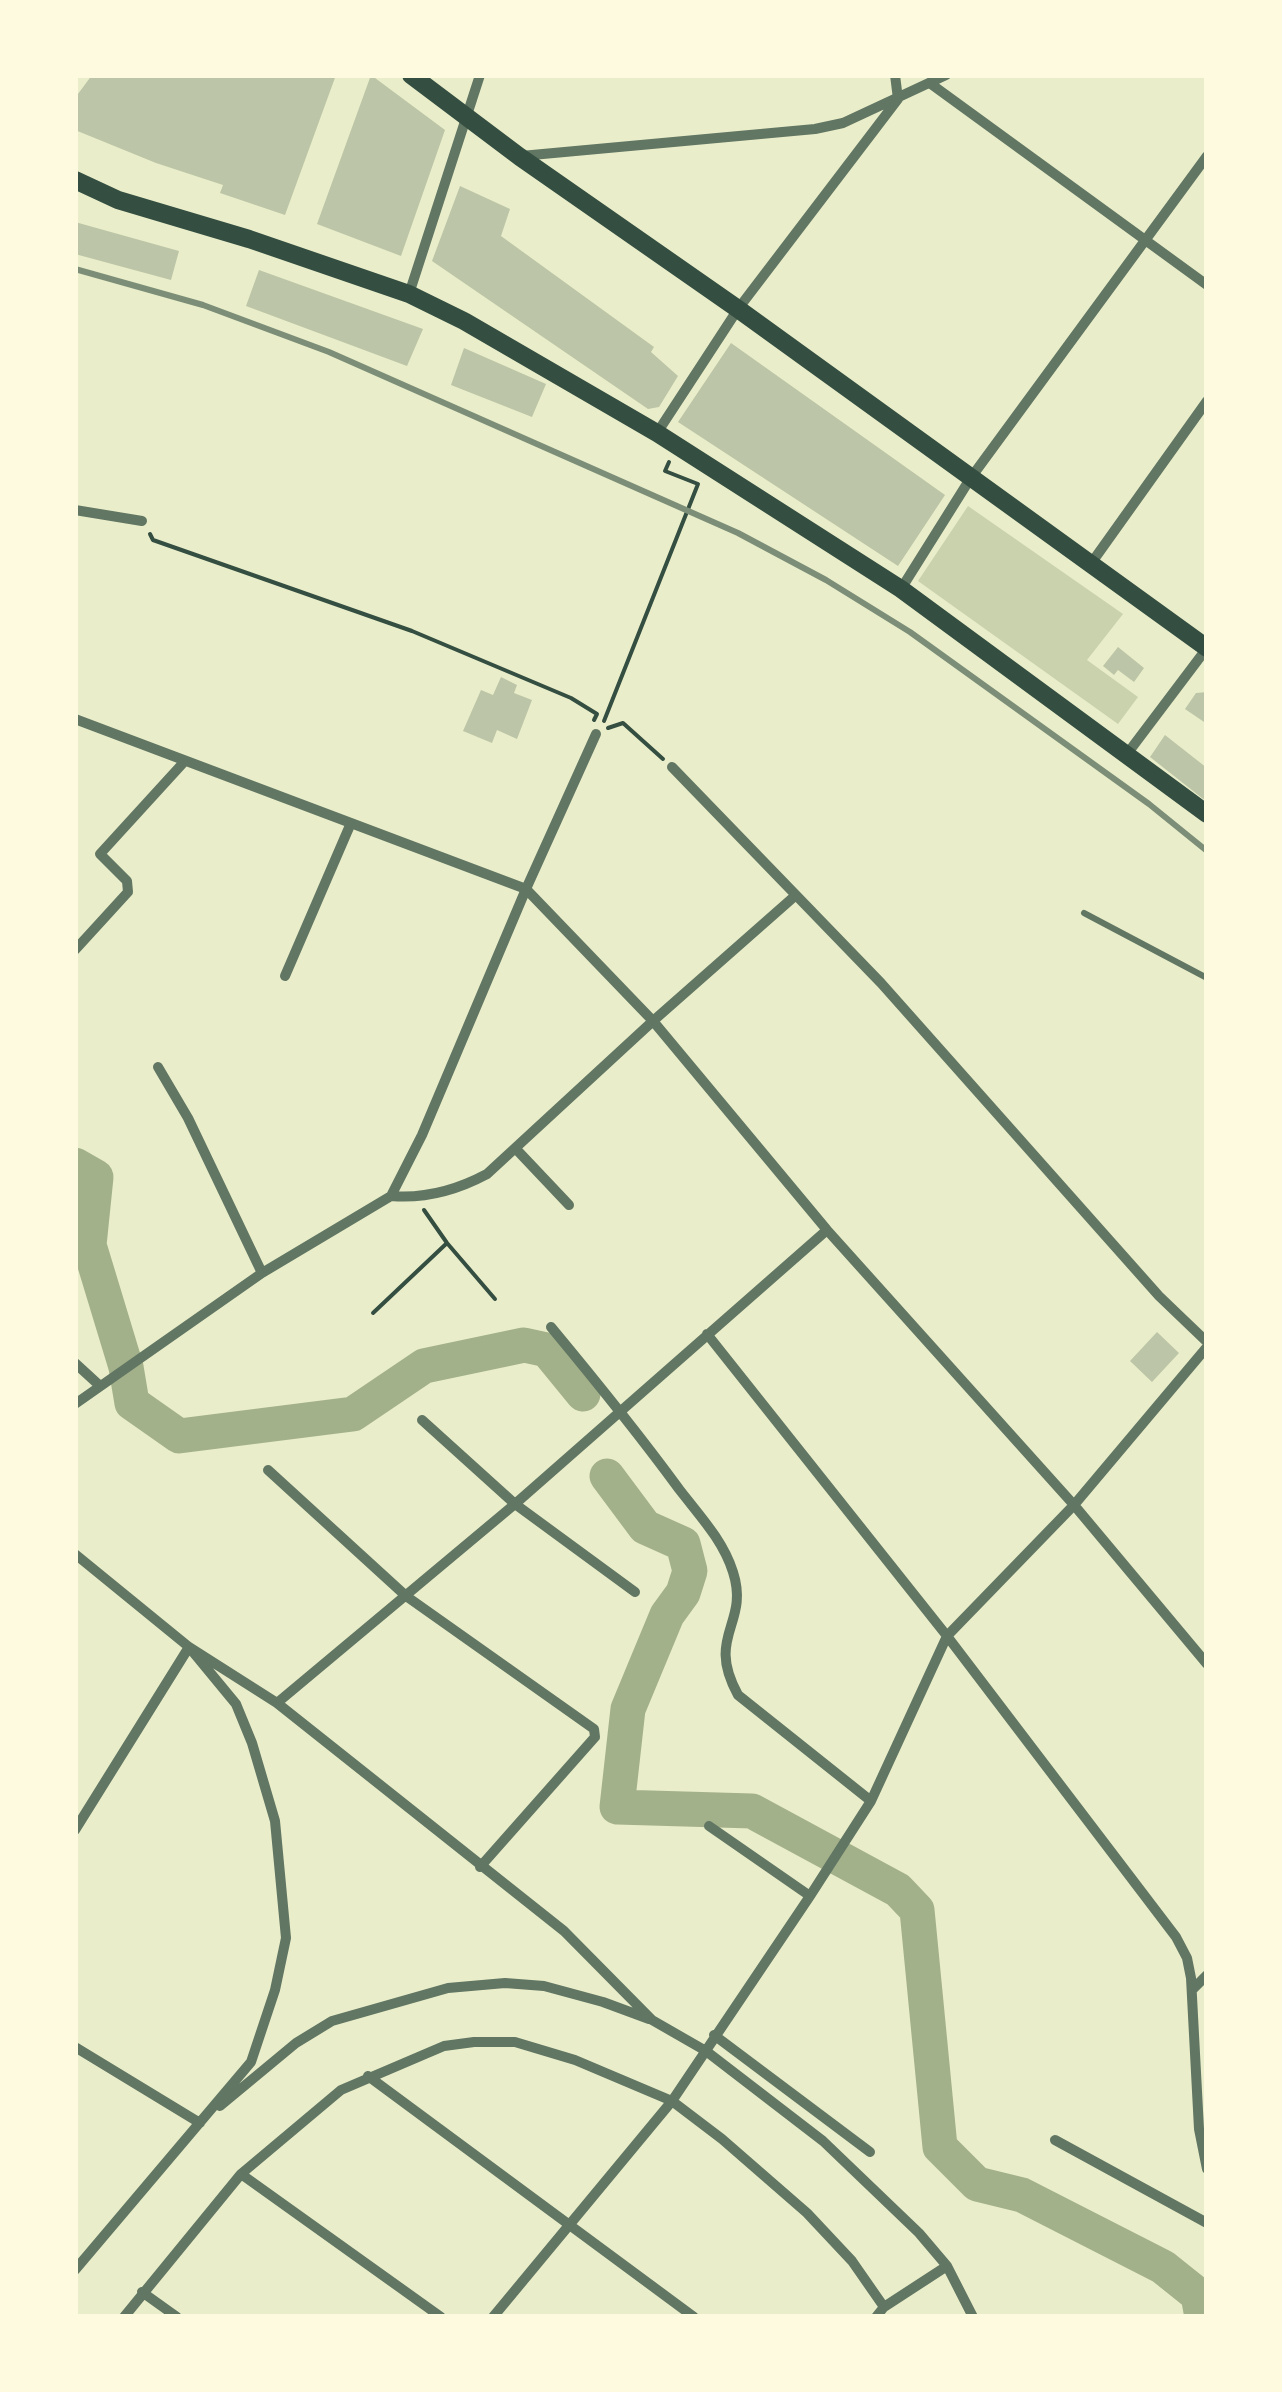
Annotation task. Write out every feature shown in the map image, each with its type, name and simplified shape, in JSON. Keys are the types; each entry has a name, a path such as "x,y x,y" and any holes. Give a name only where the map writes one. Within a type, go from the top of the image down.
{"main road":[{"path":"412,75 1207,648"},
{"path":"75,180 118,200 410,294 464,320 656,433 900,589 1207,814"}],"street":[{"path":"410,294 480,75"},
{"path":"656,433 738,309 898,99 895,75"},
{"path":"520,156 815,129 843,122 946,75"},
{"path":"931,84 1207,286"},
{"path":"900,589 970,479 1207,156"},
{"path":"1090,565 1207,400"},
{"path":"75,510 142,522"},
{"path":"1127,754 1207,648"},
{"path":"75,719 526,889 653,1021 827,1230 1074,1505 1207,1664"},
{"path":"75,1404 262,1272 391,1196 422,1135 596,734"},
{"path":"75,950 128,892 127,881 100,854 184,762"},
{"path":"493,2317 672,2100 810,1896 871,1801 948,1636 1074,1505 1207,1345 880,983 672,767"},
{"path":"285,976 351,823"},
{"path":"391,1196 415,1198 469,1184 487,1174 796,895"},
{"path":"158,1067 188,1118 262,1272"},
{"path":"516,1149 569,1206"},
{"path":"276,1703 515,1504 827,1230"},
{"path":"550,1327 620,1410 726,1552 739,1604 724,1642 725,1672 738,1695 871,1801"},
{"path":"707,1334 948,1636 1176,1937 1187,1958 1192,1990 1199,2129 1207,2168"},
{"path":"75,1362 99,1385"},
{"path":"422,1420 515,1504 635,1592"},
{"path":"268,1470 406,1596 596,1732 480,1867"},
{"path":"75,1554 189,1647 276,1703 564,1931 652,2020"},
{"path":"75,1830 189,1647"},
{"path":"75,2270 251,2062 275,1990 286,1938 275,1821 252,1744 236,1704 189,1647"},
{"path":"709,1826 810,1896"},
{"path":"1192,1990 1207,1974"},
{"path":"200,2123 296,2043 332,2021 448,1988 504,1983 544,1986 652,2020 706,2050 823,2141 919,2232 947,2266 973,2317"},
{"path":"714,2035 870,2152"},
{"path":"124,2317 241,2174 340,2090 444,2046 515,2042 576,2060 672,2100 807,2213 852,2261 884,2307"},
{"path":"75,2047 200,2123"},
{"path":"368,2076 694,2317"},
{"path":"1056,2140 1207,2223"},
{"path":"241,2174 441,2317"},
{"path":"876,2317 884,2307 947,2266"},
{"path":"142,2292 177,2317"}],"lane":[{"path":"1084,913 1207,978"}],"path":[{"path":"609,714 698,484 665,472"},
{"path":"142,522 153,540 412,631 571,698 597,714"},
{"path":"596,734 623,723 672,767"},
{"path":"415,1198 495,1299"},
{"path":"373,1313 447,1243"}],"green space":[{"path":"968,506 1123,614 1087,660 1138,697 1118,724 918,581"}],"building":[{"path":"92,75 336,75 285,215 220,193 223,185 75,130 75,98"},
{"path":"371,75 445,130 401,256 317,224"},
{"path":"460,186 510,209 501,236 654,347 651,352 678,376 659,407 648,409 432,261"},
{"path":"75,222 179,251 171,280 75,254"},
{"path":"259,270 423,329 407,366 246,306"},
{"path":"731,343 945,495 898,566 678,422"},
{"path":"464,348 546,384 532,417 451,385"},
{"path":"1118,647 1144,668 1134,682 1118,670 1114,675 1103,666"},
{"path":"501,677 517,685 514,693 532,700 517,739 497,730 492,743 463,731 481,690 493,695"},
{"path":"1207,692 1207,724 1185,709 1196,693"},
{"path":"1165,735 1207,768 1207,802 1150,757"},
{"path":"1157,1332 1179,1353 1152,1382 1130,1361"}],"waterway":[{"path":"75,1165 96,1177 89,1245 126,1367 132,1403 179,1436 353,1414 424,1366 524,1345 547,1350 583,1394"},
{"path":"607,1476 645,1527 683,1544 690,1571 628,1709 617,1807 752,1811 898,1890 917,1910 940,2147 977,2184 1022,2195 1163,2267 1198,2295 1202,2317"}],"railway":[{"path":"75,269 203,305 329,352 738,533 826,580 910,632 1149,804 1207,851"}]}
